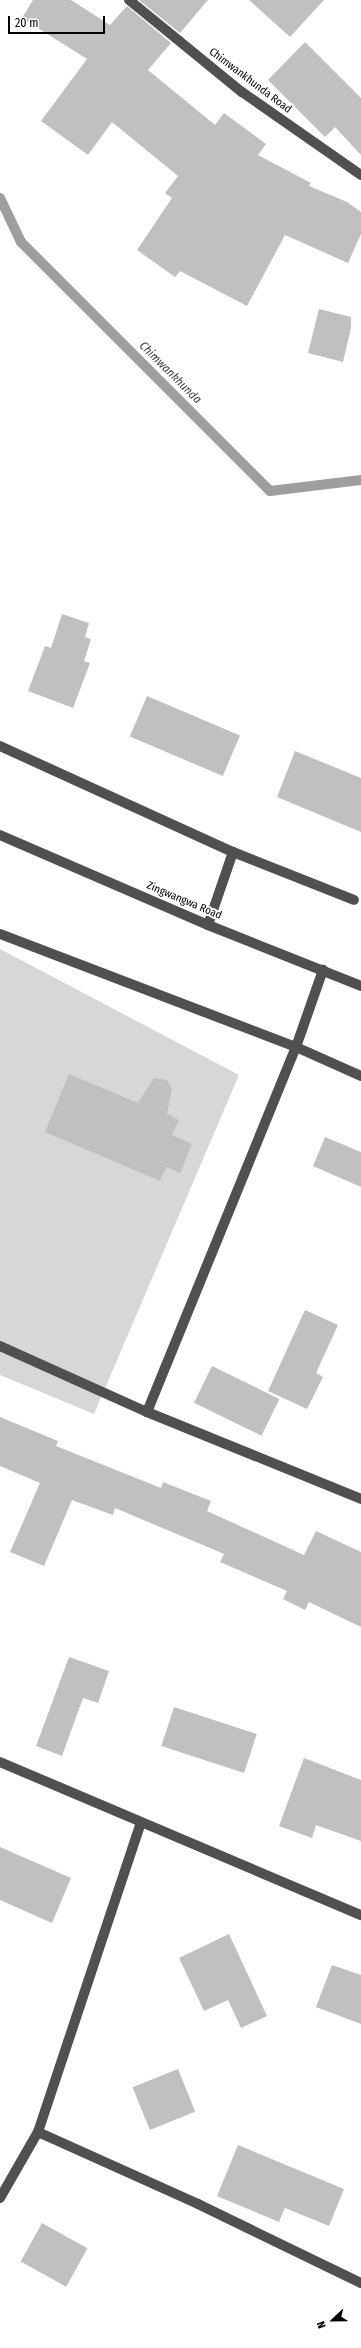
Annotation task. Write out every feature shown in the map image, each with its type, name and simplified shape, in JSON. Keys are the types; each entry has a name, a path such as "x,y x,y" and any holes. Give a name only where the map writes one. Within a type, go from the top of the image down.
{"street":[{"name":"Chimwankhunda Road","path":"129,0 242,92 361,175"},
{"path":"0,746 233,852 354,900"},
{"name":"Zingwangwa Road","path":"0,835 208,925 361,986"},
{"path":"208,925 233,852"},
{"path":"0,934 296,1047 361,1076"},
{"path":"147,1412 296,1047 323,970"},
{"path":"0,1346 147,1412 361,1499"},
{"path":"0,1762 141,1824 361,1915"},
{"path":"0,2198 38,2132 141,1824"},
{"path":"38,2132 198,2204 361,2283"}],"shaded area":[{"path":"0,949 239,1075 94,1414 0,1375"}],"building":[{"path":"33,0 71,0 110,25 127,6 171,43 148,70 215,125 224,113 266,144 258,155 311,183 309,186 347,202 361,212 361,234 348,263 285,235 247,306 180,271 175,277 137,250 172,198 165,193 178,176 112,122 88,155 41,121 87,59 22,18"},
{"path":"139,0 208,0 180,33"},
{"path":"249,0 324,0 290,37"},
{"path":"305,42 361,98 361,155 335,127 325,137 268,80"},
{"path":"319,309 351,317 351,328 343,362 308,353"},
{"path":"62,614 89,623 85,637 91,639 84,661 90,663 73,708 28,691 45,646 51,648"},
{"path":"147,696 240,735 223,776 130,737"},
{"path":"295,751 361,778 361,832 277,797"},
{"path":"69,1074 138,1103 154,1078 167,1080 172,1089 167,1114 179,1120 172,1135 192,1144 180,1173 166,1167 160,1181 45,1132"},
{"path":"325,1137 361,1152 361,1187 313,1166"},
{"path":"305,1310 338,1325 316,1373 323,1377 307,1409 268,1391"},
{"path":"212,1366 279,1399 261,1436 194,1403"},
{"path":"0,1417 58,1441 56,1446 161,1488 163,1482 211,1501 207,1511 304,1555 316,1531 361,1552 361,1627 309,1602 305,1610 283,1599 287,1591 220,1562 224,1554 115,1508 113,1515 72,1500 44,1566 10,1552 40,1483 0,1466"},
{"path":"69,1657 109,1671 98,1703 83,1698 62,1756 36,1746"},
{"path":"174,1707 257,1734 244,1773 161,1746"},
{"path":"304,1758 361,1780 361,1841 316,1825 312,1838 279,1826"},
{"path":"0,1847 71,1878 52,1923 0,1900"},
{"path":"229,1934 267,2016 241,2028 228,2000 204,2011 179,1958"},
{"path":"332,1965 361,1975 361,2024 316,2007"},
{"path":"178,2069 195,2112 150,2130 133,2087"},
{"path":"238,2145 344,2189 329,2226 285,2208 279,2222 217,2196"},
{"path":"42,2223 87,2248 66,2287 21,2261"}],"waterway":[{"name":"Chimwankhunda","path":"0,198 21,242 270,491 361,480"}]}
